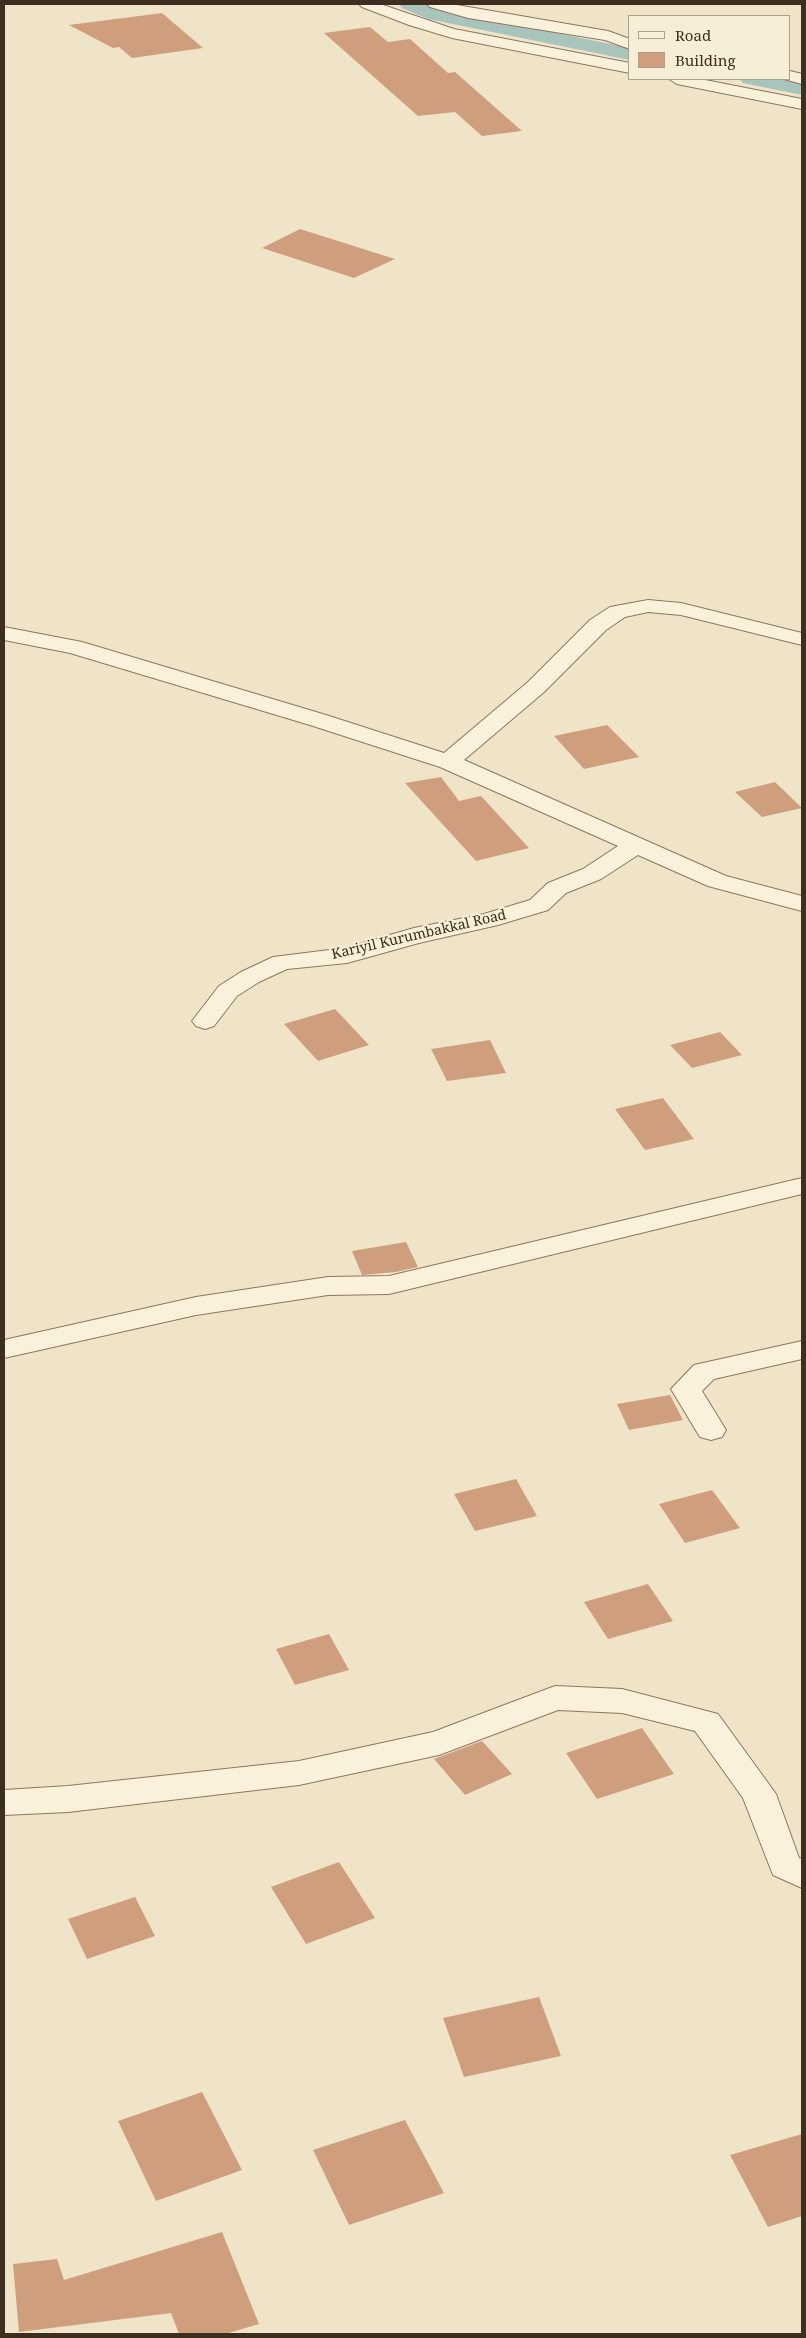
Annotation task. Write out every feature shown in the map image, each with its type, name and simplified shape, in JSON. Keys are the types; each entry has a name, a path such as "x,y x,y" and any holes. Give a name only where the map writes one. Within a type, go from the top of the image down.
{"street":[{"path":"367,4 414,22 452,33 628,68"},
{"path":"435,4 468,13 608,36 628,43"},
{"path":"682,80 802,104"},
{"path":"448,762 536,687 598,625 618,612 648,606 681,609 802,639"},
{"path":"4,634 74,647 318,720 448,762 717,881 799,898"},
{"name":"Kariyil Kurumbakkal Road","path":"205,1021 228,991 250,977 282,962 346,955 414,936 489,920 539,905 557,888 592,874 636,845"},
{"path":"4,1349 196,1306 328,1286 389,1285 802,1186"},
{"path":"711,1430 686,1389 704,1372 802,1350"},
{"path":"4,1802 68,1799 300,1773 439,1743 555,1698 622,1700 706,1722 758,1794 785,1866 802,1874"}],"building":[{"path":"162,13 203,48 132,58 119,47 113,48 69,25"},
{"path":"370,27 388,42 410,39 448,73 455,72 522,131 482,136 455,112 418,116 324,33"},
{"path":"300,229 395,259 354,278 262,248"},
{"path":"607,725 639,757 584,769 554,736"},
{"path":"441,777 459,801 481,796 529,848 476,861 405,783"},
{"path":"775,782 802,808 762,817 735,792"},
{"path":"335,1009 369,1045 318,1061 284,1024"},
{"path":"720,1032 742,1055 692,1068 670,1045"},
{"path":"490,1040 506,1073 447,1081 431,1049"},
{"path":"663,1098 694,1139 645,1150 615,1109"},
{"path":"406,1242 418,1267 396,1272 362,1275 352,1251"},
{"path":"670,1395 683,1420 629,1430 617,1404"},
{"path":"516,1479 537,1516 475,1531 454,1494"},
{"path":"712,1490 740,1528 685,1543 659,1504"},
{"path":"648,1584 673,1621 608,1639 584,1602"},
{"path":"329,1634 349,1670 295,1685 276,1649"},
{"path":"642,1728 674,1774 597,1799 566,1753"},
{"path":"482,1741 512,1774 465,1795 434,1759"},
{"path":"339,1862 375,1918 306,1944 271,1887"},
{"path":"135,1897 155,1936 87,1959 68,1919"},
{"path":"539,1997 561,2056 464,2077 443,2018"},
{"path":"202,2092 242,2170 156,2201 118,2121"},
{"path":"405,2120 444,2193 349,2225 313,2150"},
{"path":"802,2134 802,2216 768,2227 730,2155"},
{"path":"222,2232 259,2324 225,2334 179,2334 171,2313 19,2332 13,2264 57,2259 64,2280"}],"waterway":[{"path":"409,4 428,13 628,54"},
{"path":"755,80 802,89"}]}
